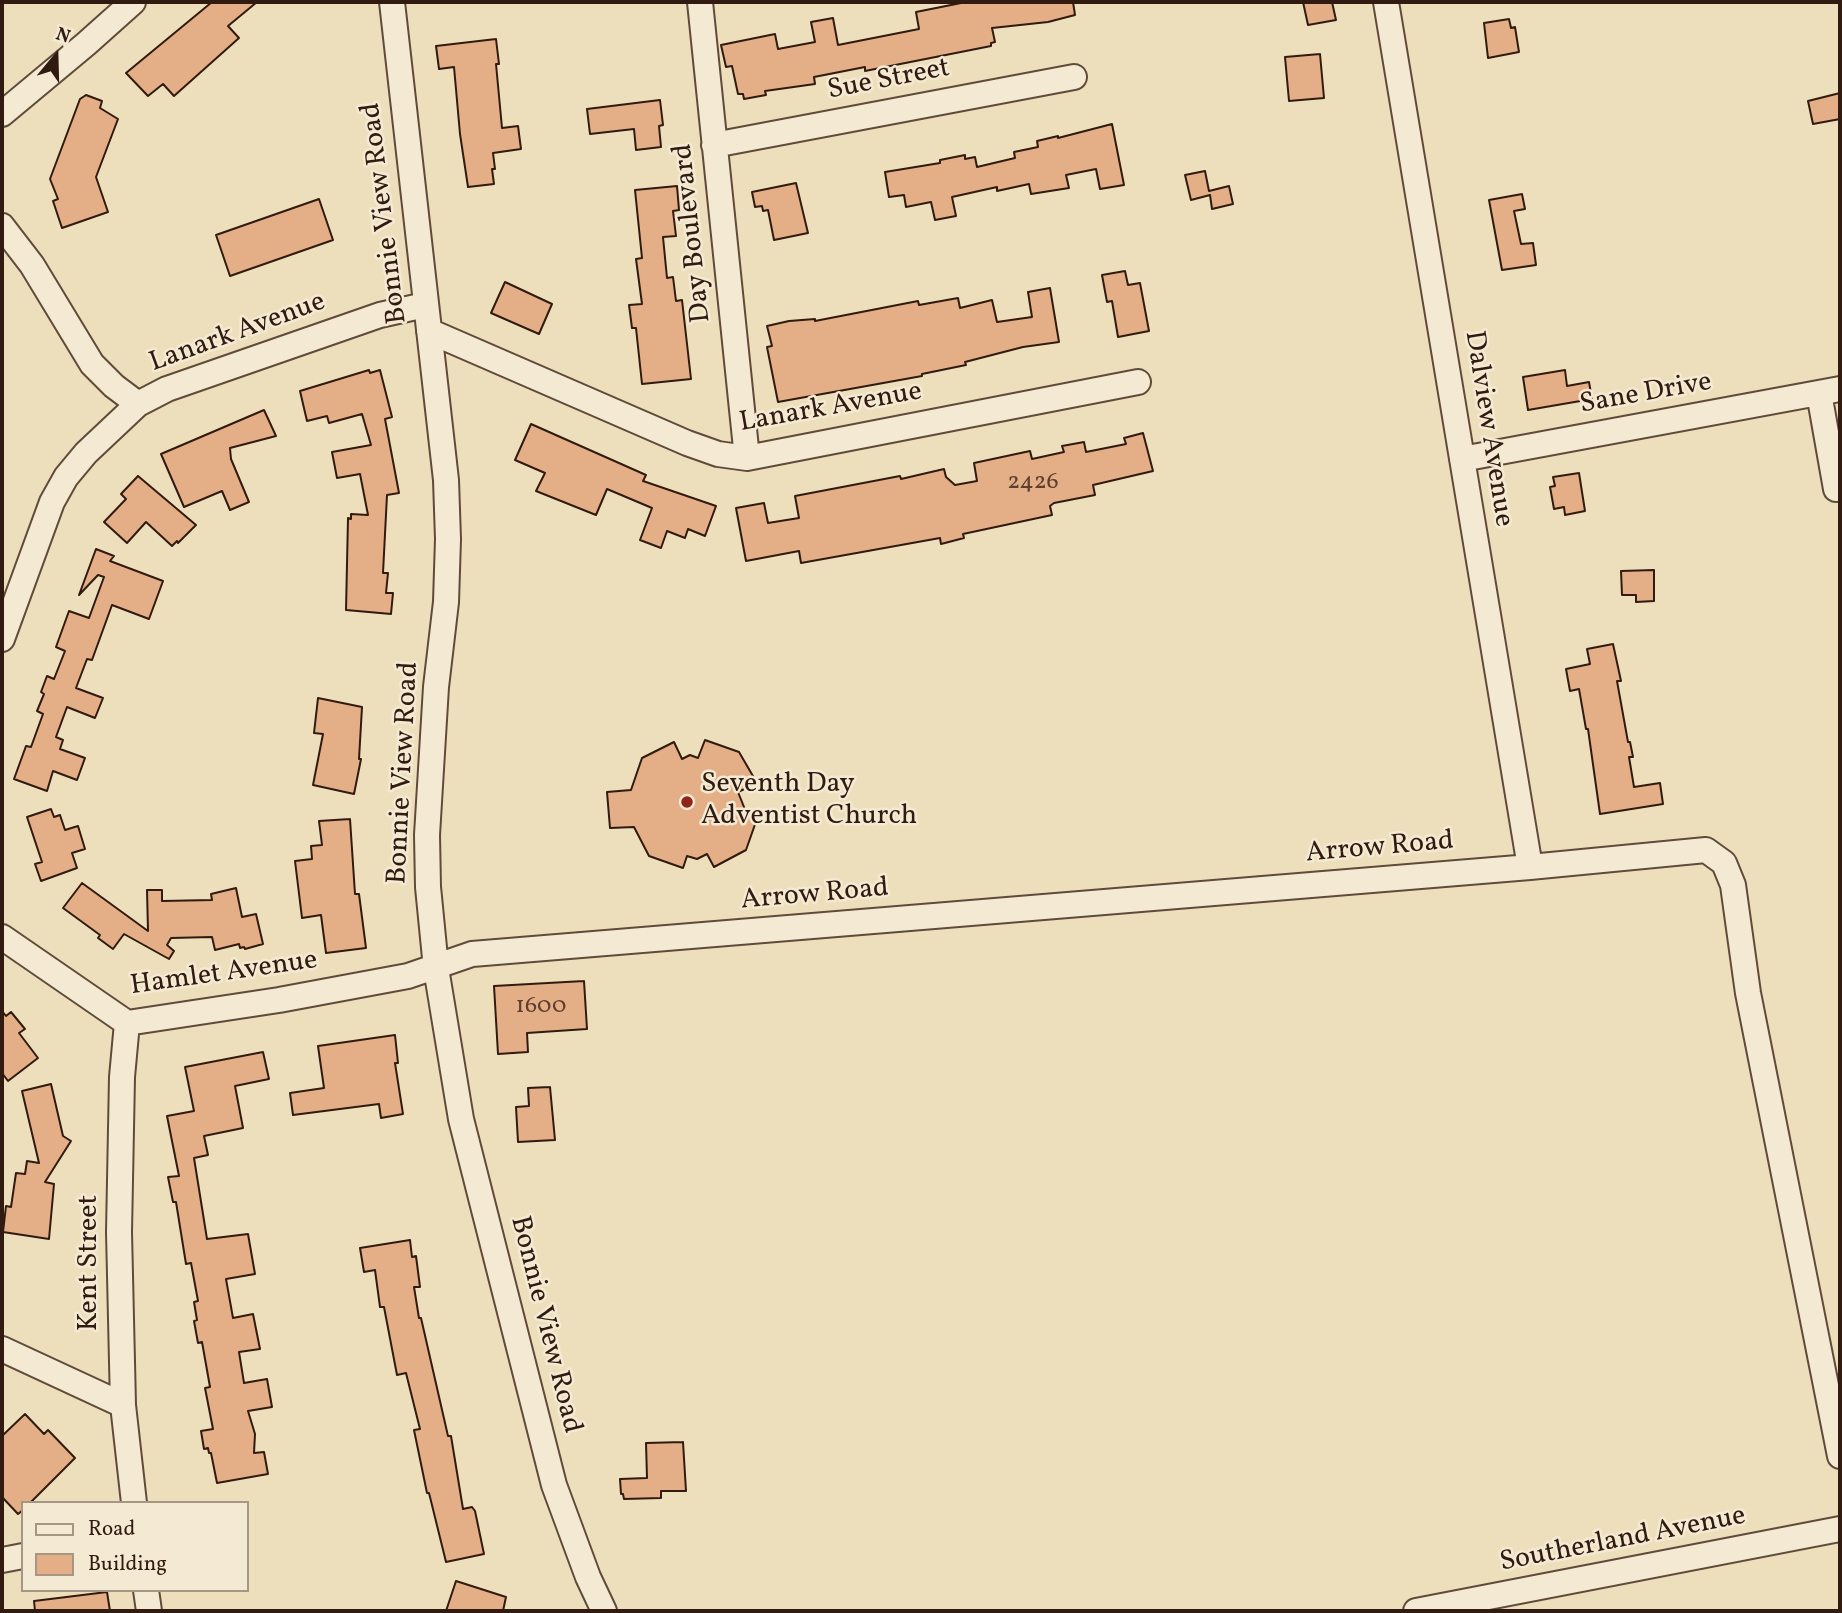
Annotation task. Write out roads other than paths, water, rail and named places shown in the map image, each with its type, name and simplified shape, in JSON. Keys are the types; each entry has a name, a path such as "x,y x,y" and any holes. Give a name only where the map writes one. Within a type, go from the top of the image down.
{"street":[{"path":"2,114 133,2"},
{"name":"Bonnie View Road","path":"392,2 446,480 446,602 436,687 427,835 428,887 436,968 461,1119 554,1485 588,1577 604,1611"},
{"name":"Day Boulevard","path":"700,2 747,457"},
{"name":"Dalview Avenue","path":"1386,2 1530,867"},
{"name":"Sue Street","path":"714,145 1074,77"},
{"path":"2,226 32,265 92,364 114,386 138,404"},
{"name":"Lanark Avenue","path":"2,639 52,502 66,477 86,453 138,404 167,389 380,315 425,305"},
{"name":"Lanark Avenue","path":"429,331 687,443 718,454 747,457 1138,382"},
{"path":"1830,391 1836,489"},
{"name":"Sane Drive","path":"1462,459 1830,391"},
{"name":"Arrow Road","path":"436,968 472,954 1530,867 1706,850 1724,863 1733,885 1748,993 1840,1456"},
{"name":"Hamlet Avenue","path":"2,937 127,1023 279,1000 408,976 436,968"},
{"name":"Kent Street","path":"127,1023 122,1077 119,1232 123,1405 134,1501"},
{"path":"2,1349 123,1405"},
{"name":"Southerland Avenue","path":"1416,1611 1840,1529"},
{"path":"2,1560 21,1556"},
{"path":"146,1592 149,1611"}],"place":[{"name":"Seventh Day Adventist Church","path":"687,802"}]}
